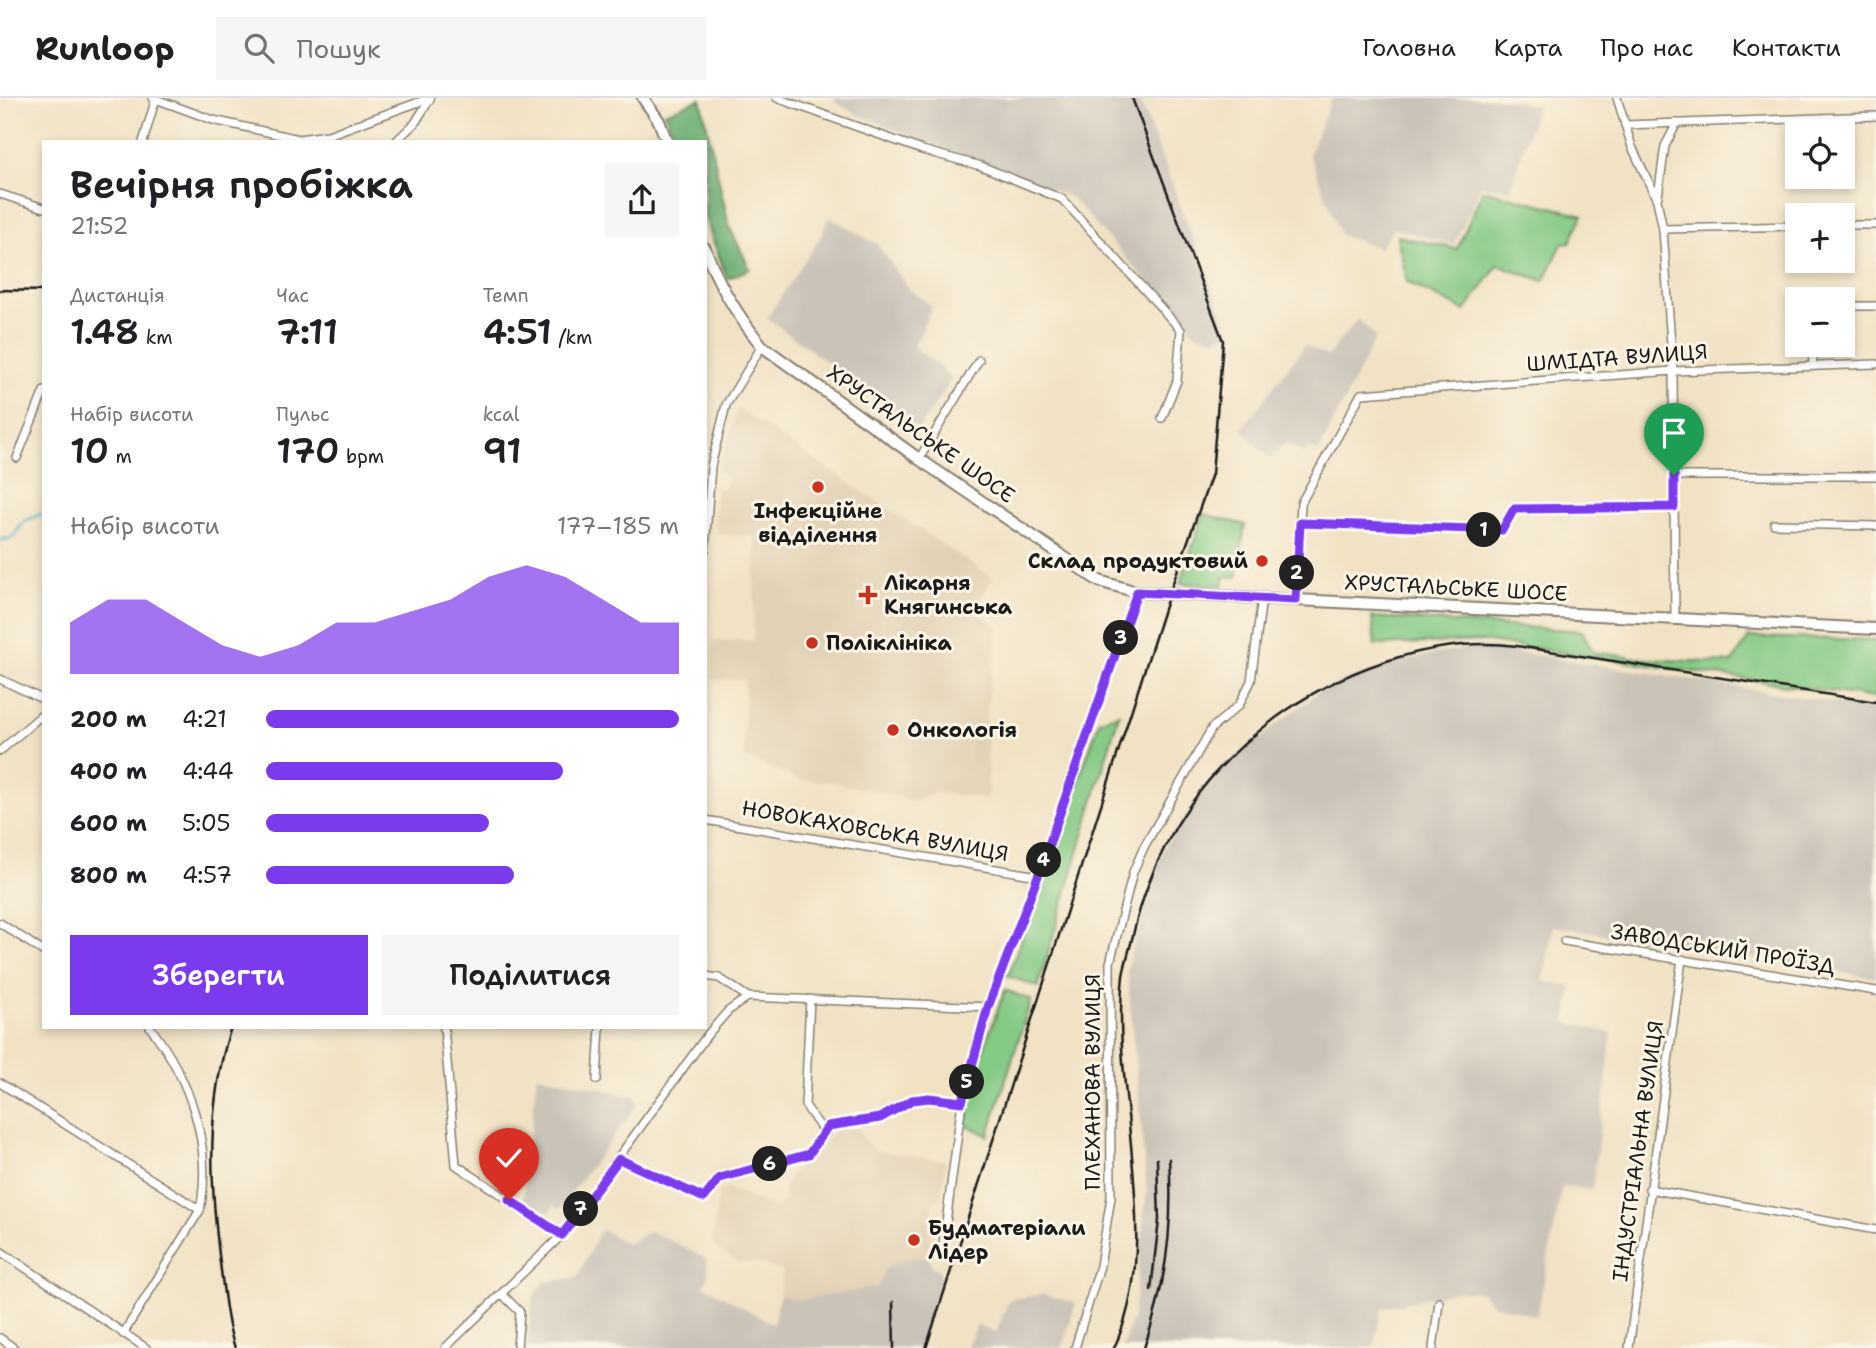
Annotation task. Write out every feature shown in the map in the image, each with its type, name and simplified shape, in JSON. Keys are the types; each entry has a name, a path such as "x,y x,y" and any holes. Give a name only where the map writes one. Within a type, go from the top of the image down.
{"street":[{"path":"144,140 155,98 213,120 299,139 328,135 430,98"},
{"path":"397,140 415,123 430,98"},
{"path":"777,98 922,150 981,166 1062,199 1181,330 1177,381 1162,418"},
{"path":"1617,98 1625,125 1657,200 1663,229 1673,371 1675,618"},
{"path":"649,101 666,140"},
{"path":"1625,125 1876,116"},
{"path":"1657,200 1665,146 1678,123"},
{"path":"0,194 42,207"},
{"path":"1855,225 1876,225"},
{"path":"1663,229 1785,226"},
{"name":"ХРУСТАЛЬСЬКЕ ШОСЕ","path":"707,253 717,280 744,324 762,346 919,459 1099,581 1137,592 1876,629"},
{"path":"1855,306 1876,306"},
{"path":"707,522 711,466 726,405 762,346"},
{"path":"1813,357 1813,366"},
{"path":"919,459 979,360"},
{"name":"ШМІДТА ВУЛИЦЯ","path":"1300,523 1301,503 1361,394 1673,371 1876,364"},
{"path":"17,458 42,396"},
{"path":"1674,475 1876,476"},
{"path":"1296,600 1300,523 1502,530 1514,509 1674,507"},
{"path":"1774,524 1876,526"},
{"path":"943,1245 962,1102 988,1007 1038,876 1137,592"},
{"name":"ПЛЕХАНОВА ВУЛИЦЯ","path":"1075,1348 1100,1266 1110,1208 1110,963 1119,924 1133,872 1144,847 1212,728 1239,705 1251,681 1262,598"},
{"path":"0,679 42,699"},
{"path":"0,751 42,715"},
{"name":"НОВОКАХОВСЬКА ВУЛИЦЯ","path":"707,820 1038,876"},
{"path":"0,923 42,951"},
{"name":"ЗАВОДСЬКИЙ ПРОЇЗД","path":"1564,941 1876,991"},
{"name":"ІНДУСТРІАЛЬНА ВУЛИЦЯ","path":"1629,1348 1682,959"},
{"path":"707,976 719,978 748,997 988,1007"},
{"path":"445,1348 562,1235 708,1034 728,1011 748,997"},
{"path":"810,999 805,1104 825,1134"},
{"path":"123,1334 200,1210 205,1182 197,1116 171,1055 152,1029"},
{"path":"444,1029 456,1165 562,1235"},
{"path":"597,1080 600,1029"},
{"path":"0,1083 200,1210"},
{"path":"619,1159 704,1198 720,1178 809,1154 828,1126 880,1118 912,1100 929,1098 962,1102"},
{"path":"1649,1189 1876,1230"},
{"path":"0,1251 146,1348"},
{"path":"502,1294 520,1312 517,1348"},
{"path":"1433,1348 1439,1302"},
{"path":"0,1338 14,1348"}],"shaded area":[{"path":"836,98 1139,98 1229,333 1214,339 1195,334 1072,198 859,115 835,102"},
{"path":"1332,98 1500,98 1537,106 1510,189 1481,186 1454,245 1394,228 1379,248 1341,235 1309,154"},
{"path":"829,217 877,244 911,291 932,306 914,347 953,378 918,429 767,318 821,236"},
{"path":"1358,319 1376,337 1318,453 1308,448 1304,453 1286,442 1270,459 1242,429 1305,345 1327,356"},
{"name":"Лікарня Княгинська","path":"738,409 993,578 973,610 998,627 986,718 988,793 985,799 933,792 916,801 834,782 800,780 744,757 745,680 712,680 713,640 753,641 756,536 717,534 718,527 714,526 716,490 726,487 728,478 718,470"},
{"path":"1477,646 1876,709 1876,978 1553,926 1543,981 1572,986 1566,1022 1612,1033 1592,1190 1562,1187 1537,1316 1491,1304 1482,1292 1457,1291 1382,1308 1373,1348 1122,1348 1133,1317 1147,1190 1127,969 1157,865 1166,844 1215,773 1321,690 1403,660"},
{"path":"537,1075 635,1096 638,1104 559,1209 554,1206 549,1213 523,1199"},
{"name":"Будматеріали Лідер","path":"856,1127 873,1150 946,1161 941,1201 936,1199 933,1205 931,1257 910,1258 878,1287 798,1300 780,1295 783,1271 753,1262 740,1263 717,1250 712,1242 718,1193 726,1188 773,1207 784,1202 784,1187 794,1170 809,1161 835,1130"},
{"path":"601,1229 627,1244 651,1231 707,1259 708,1278 703,1285 773,1324 780,1295 798,1300 878,1287 885,1269 910,1258 929,1257 931,1267 939,1269 940,1281 918,1348 527,1348 533,1297 544,1282 577,1277"},
{"path":"1043,1294 1076,1303 1062,1348 966,1348 977,1326 996,1333 1009,1300"}],"green space":[{"path":"701,99 729,226 750,269 727,279 707,224 707,140 677,140 664,113"},
{"path":"1483,190 1583,215 1570,243 1563,242 1544,281 1498,265 1465,311 1407,282 1397,236 1457,249"},
{"path":"1204,514 1245,525 1237,577 1225,576 1223,586 1180,583"},
{"path":"1372,617 1582,631 1593,652 1645,659 1732,663 1749,637 1876,640 1876,698 1482,641 1375,645"},
{"path":"1119,714 1038,987 1008,976 1100,720"},
{"path":"1005,990 1031,1000 988,1136 965,1124 981,1055"}],"waterway":[{"path":"0,540 12,538 25,521 42,514"}],"railway":[{"path":"926,1348 1169,594 1212,474 1223,341 1132,98"},
{"path":"0,290 42,291"},
{"path":"1114,1348 1130,1299 1136,1248 1135,1197 1122,1040 1121,997 1125,966 1143,901 1170,837 1209,781 1232,755 1258,732 1312,694 1367,668 1427,650 1487,644 1517,646 1876,702"},
{"path":"230,1029 217,1085 212,1173 224,1295 235,1348"},
{"path":"1151,1290 1159,1220 1157,1159"},
{"path":"1144,1348 1158,1302 1167,1255 1169,1159"},
{"path":"893,1302 894,1348"}],"place":[{"name":"Інфекційне відділення","path":"818,487"},
{"name":"Склад продуктовий","path":"1262,561"},
{"name":"Лікарня Княгинська","path":"868,595"},
{"name":"Поліклініка","path":"812,643"},
{"name":"Онкологія","path":"893,730"},
{"name":"Будматеріали Лідер","path":"914,1240"}],"route":[{"path":"509,1200 562,1235 619,1159 704,1198 720,1178 809,1154 828,1126 880,1118 912,1100 929,1098 962,1102 988,1007 1038,876 1137,592 1296,600 1300,523 1502,530 1514,509 1674,507 1674,475"}]}
